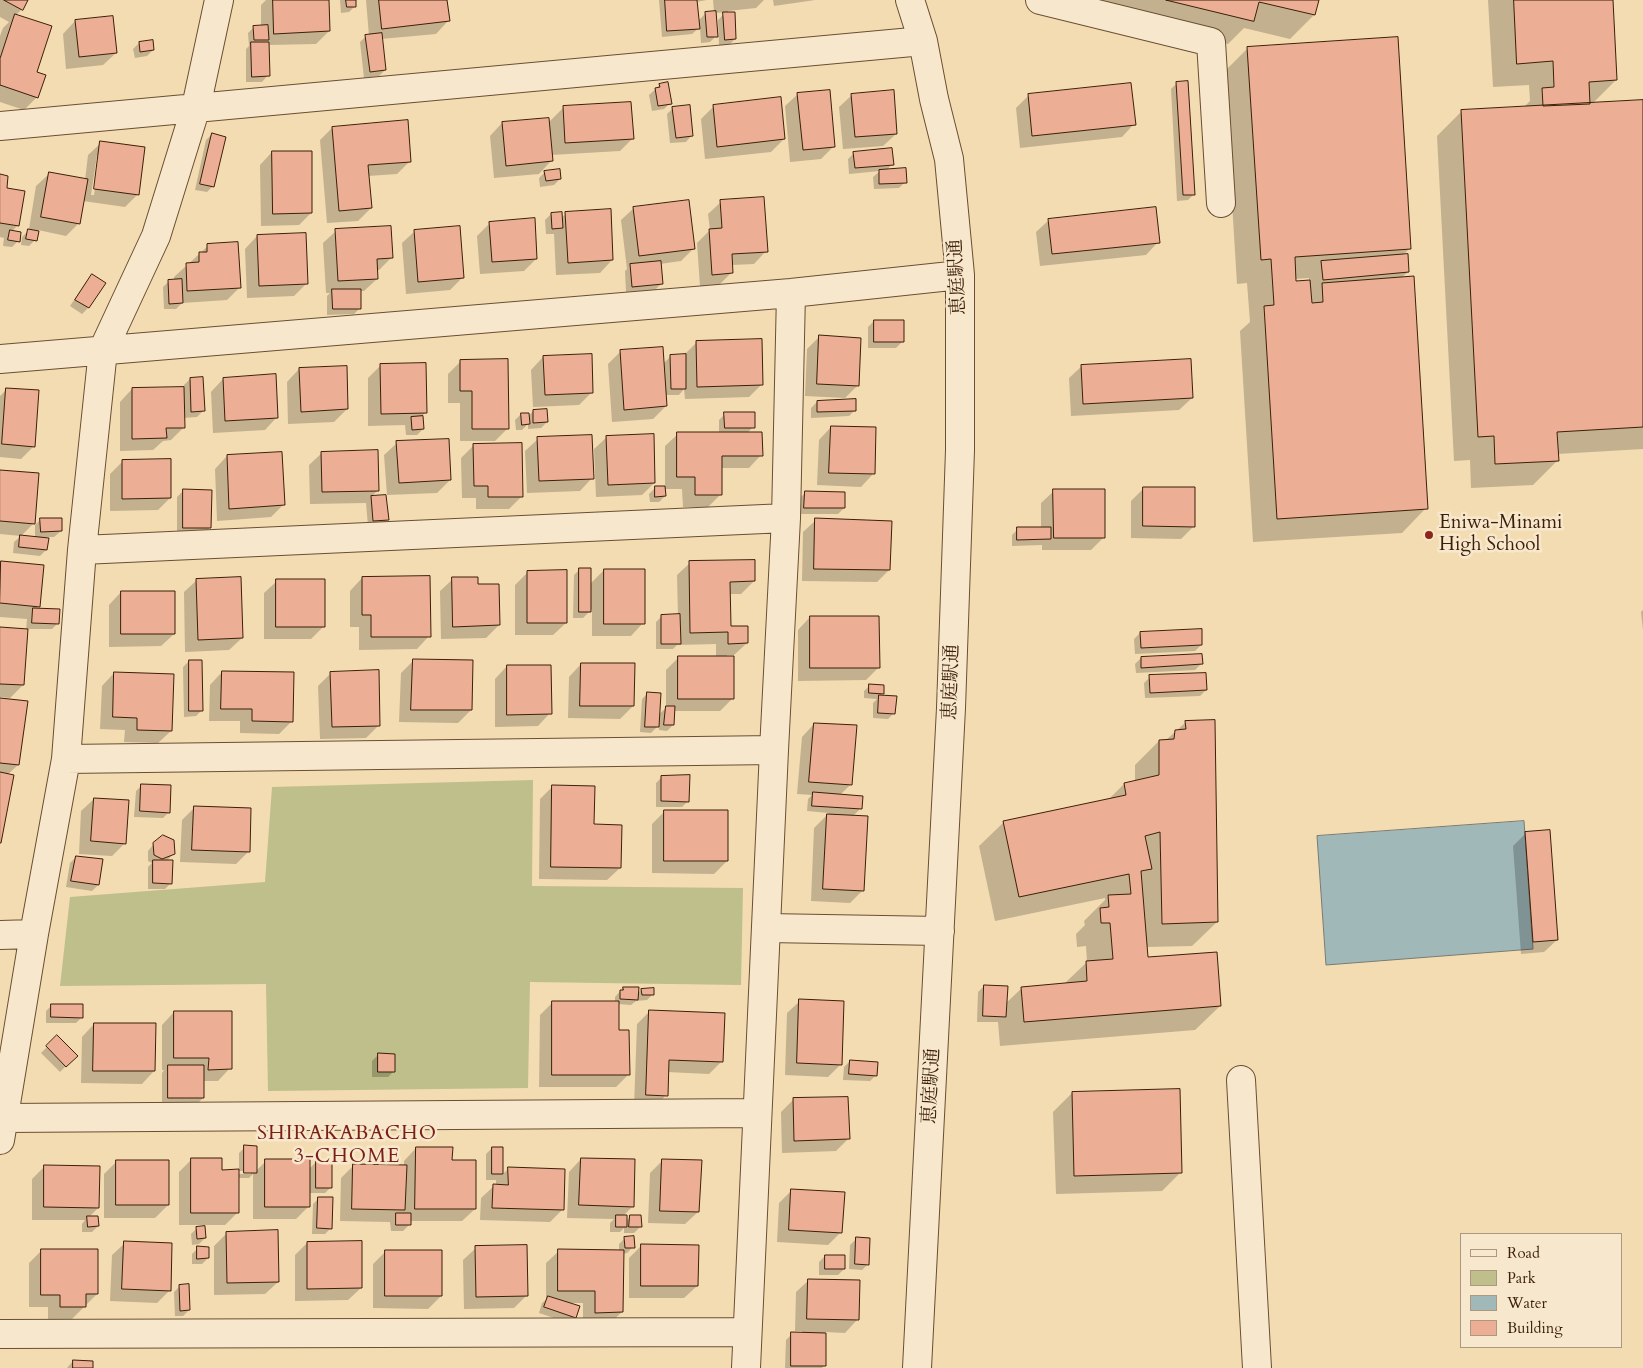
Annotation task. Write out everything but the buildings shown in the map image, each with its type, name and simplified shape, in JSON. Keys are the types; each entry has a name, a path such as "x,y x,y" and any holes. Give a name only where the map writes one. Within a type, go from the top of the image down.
{"street":[{"path":"219,0 196,107 156,236 103,350 82,550 66,759 34,934 2,1129 757,1114"},
{"name":"恵庭駅通","path":"910,0 923,40 934,99 949,159 960,275 960,450 940,931 917,1368"},
{"path":"1040,0 1211,42 1221,203"},
{"path":"0,126 923,40"},
{"path":"0,359 791,293 960,275"},
{"path":"746,1368 786,518 791,293"},
{"path":"82,550 786,518"},
{"path":"66,759 774,750"},
{"path":"767,928 940,931"},
{"path":"0,935 34,934"},
{"path":"1240,1080 1257,1368"},
{"path":"0,1334 747,1332"}],"green space":[{"path":"533,780 532,886 743,888 741,985 530,982 528,1088 268,1091 266,984 60,986 70,897 265,882 272,787"}],"water":[{"path":"1524,821 1533,949 1326,965 1317,836"}],"place":[{"name":"Eniwa-Minami High School","path":"1429,535"}],"district":[{"name":"SHIRAKABACHO 3-CHOME","path":"347,1146"}]}
